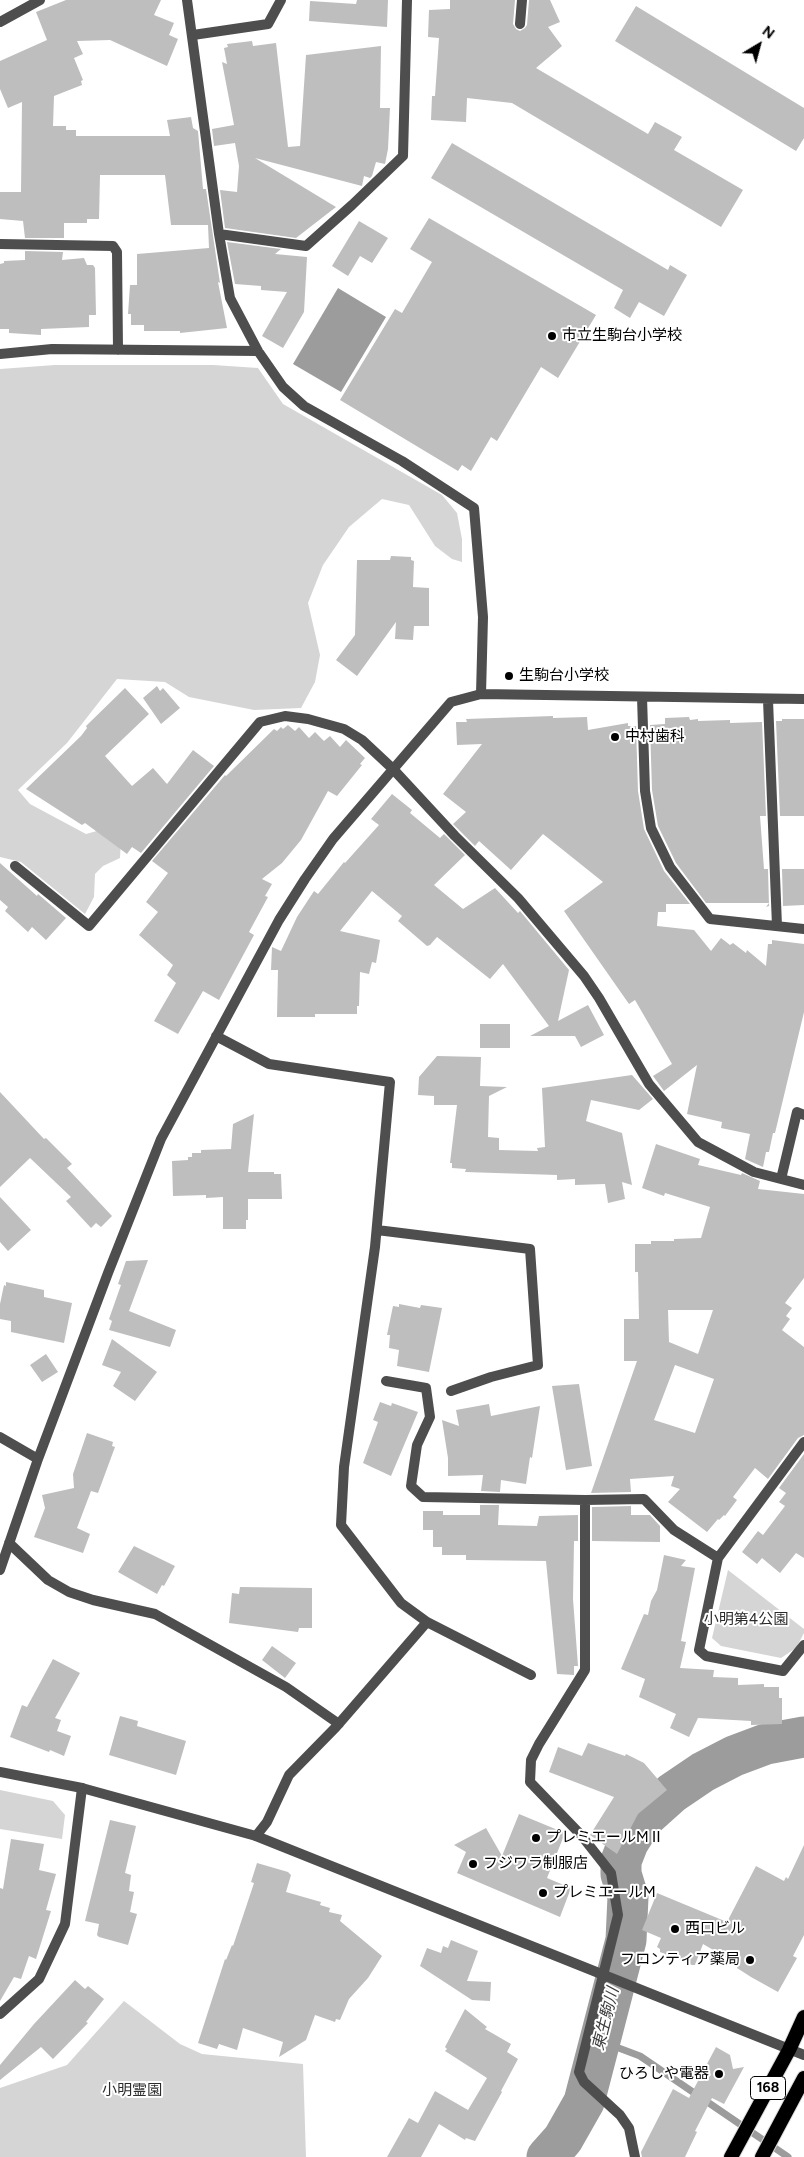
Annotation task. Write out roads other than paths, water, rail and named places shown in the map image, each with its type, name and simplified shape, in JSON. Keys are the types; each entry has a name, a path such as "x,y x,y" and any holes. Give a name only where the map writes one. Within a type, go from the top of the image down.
{"highway":[{"name":"168","path":"731,2157 789,2050 804,2017"},
{"name":"168","path":"762,2157 804,2078"}],"street":[{"path":"0,22 40,0"},
{"path":"187,0 219,234 230,298 258,351 283,387 304,406 402,460 474,508 482,617 481,694"},
{"path":"193,36 268,24 281,0"},
{"path":"219,234 306,246 403,156 407,0"},
{"path":"520,24 522,0"},
{"path":"0,244 113,246 117,252 118,350"},
{"path":"0,354 52,349 258,351"},
{"path":"0,1570 38,1459 161,1139 278,920 305,879 333,839 451,702 481,694 768,700 804,699"},
{"path":"642,697 645,791 651,828 670,867 710,920 804,929"},
{"path":"768,700 777,926"},
{"path":"16,866 89,926 260,722 274,717 285,716 308,719 344,729 362,740 393,769 455,836 518,898 584,976 599,998 649,1084 698,1142 754,1172 804,1185"},
{"path":"216,1036 269,1064 390,1082 377,1230 344,1467 342,1525 401,1603 427,1622 531,1675"},
{"path":"781,1179 797,1112 804,1115"},
{"path":"377,1230 530,1250 538,1365 491,1377 451,1391"},
{"path":"386,1381 426,1388 430,1417 417,1445 411,1486 423,1497 585,1500 644,1499 674,1530 718,1558"},
{"path":"0,1437 38,1459"},
{"path":"804,1442 718,1558 699,1650 706,1656 783,1671 804,1645"},
{"path":"585,1500 585,1670 531,1760 530,1782 581,1835 611,1874 618,1915 579,2072 584,2082 620,2115 629,2128 634,2157"},
{"path":"9,1543 48,1580 69,1592 93,1600 155,1614 286,1687 339,1724"},
{"path":"256,1836 267,1822 288,1775 339,1724 427,1622"},
{"path":"0,1772 82,1788 256,1836 804,2055"},
{"path":"0,2014 39,1979 65,1924 82,1788"}],"waterway":[{"name":"東生駒川","path":"547,2157 563,2139 584,2102 626,1940 628,1897 621,1874 621,1861 628,1843 643,1819 672,1793 703,1772 734,1756 766,1744 804,1737"},
{"path":"600,2041 640,2056 788,2157"}],"place":[{"name":"市立生駒台小学校","path":"552,336"},
{"name":"生駒台小学校","path":"509,676"},
{"name":"中村歯科","path":"615,737"},
{"name":"プレミエールMⅡ","path":"536,1838"},
{"name":"フジワラ制服店","path":"473,1864"},
{"name":"プレミエールM","path":"543,1893"},
{"name":"西口ビル","path":"675,1929"},
{"name":"フロンティア薬局","path":"750,1960"},
{"name":"ひろしや電器","path":"719,2074"}],"park label":[{"name":"小明第4公園","path":"746,1620"},
{"name":"小明霊園","path":"132,2091"}]}
